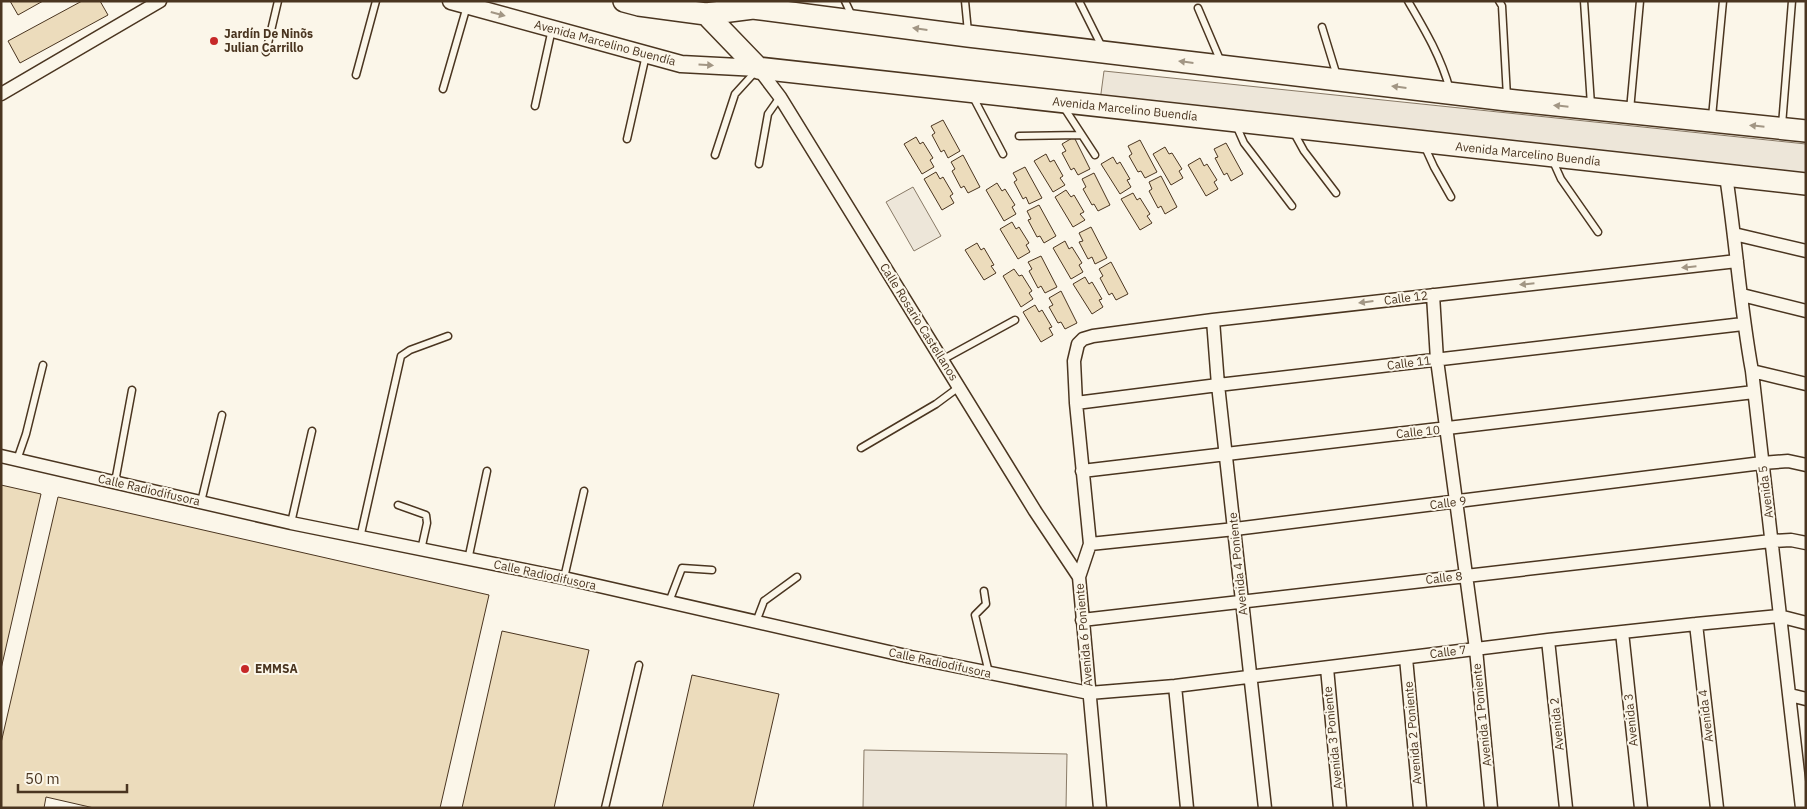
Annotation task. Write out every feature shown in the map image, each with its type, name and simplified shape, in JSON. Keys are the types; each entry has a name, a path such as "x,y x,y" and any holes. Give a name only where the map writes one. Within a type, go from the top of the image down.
{"main road":[{"path":"624,1 639,6 753,8 968,36 1452,94 1806,131"},
{"path":"703,8 758,68"},
{"name":"Avenida Marcelino Buendía","path":"758,68 1806,184"}],"street":[{"path":"1,94 160,1"},
{"name":"Avenida Marcelino Buendía","path":"451,1 681,64 758,68"},
{"name":"Calle Rosario Castellanos","path":"758,68 780,97 1035,511 1078,577"},
{"name":"Avenida 5","path":"1726,176 1742,295 1743,324 1752,370 1779,616 1802,780 1802,808"},
{"path":"1734,234 1806,251"},
{"name":"Calle 12","path":"1078,344 1084,339 1093,336 1213,320 1738,261"},
{"name":"Avenida 1 Poniente","path":"1433,295 1437,360 1476,649 1491,808"},
{"path":"1742,295 1806,311"},
{"name":"Avenida 4 Poniente","path":"1213,320 1218,385 1265,808"},
{"name":"Calle 11","path":"1076,403 1743,324"},
{"name":"Avenida 6 Poniente","path":"1078,344 1074,361 1076,403 1090,544 1078,577 1100,808"},
{"path":"1752,370 1806,384"},
{"name":"Calle 10","path":"1082,472 1754,392"},
{"name":"Calle Radiodifusora","path":"1,456 291,524 564,578 911,657 1089,693"},
{"name":"Calle 9","path":"1090,544 1235,529 1762,463 1788,461 1806,465"},
{"name":"Calle 8","path":"1082,620 1771,541 1791,540 1806,543"},
{"name":"Calle 7","path":"1089,693 1175,686 1548,640 1696,624 1779,616 1806,623"},
{"name":"Avenida 4","path":"1696,624 1717,808"},
{"name":"Avenida 3","path":"1622,632 1641,808"},
{"name":"Avenida 2","path":"1548,640 1566,808"},
{"name":"Avenida 2 Poniente","path":"1406,658 1420,808"},
{"name":"Avenida 3 Poniente","path":"1327,668 1340,808"},
{"path":"1175,686 1187,808"},
{"path":"1790,695 1806,699"}],"lane":[{"path":"266,52 278,1"},
{"path":"356,75 376,1"},
{"path":"845,1 855,21"},
{"path":"965,1 968,36"},
{"path":"1079,1 1105,52"},
{"path":"1408,1 1445,69 1452,94"},
{"path":"1499,1 1502,6 1507,100"},
{"path":"1584,1 1591,109"},
{"path":"1630,113 1640,1"},
{"path":"1712,122 1723,1"},
{"path":"1781,128 1792,1"},
{"path":"443,89 468,6"},
{"path":"1198,8 1223,66"},
{"path":"1322,27 1338,80"},
{"path":"534,106 552,29"},
{"path":"627,139 646,54"},
{"path":"715,155 735,94 758,68"},
{"path":"970,91 1003,154"},
{"path":"759,164 768,114 780,97"},
{"path":"1060,102 1095,155"},
{"path":"1234,121 1244,143 1292,206"},
{"path":"1292,128 1304,151 1336,193"},
{"path":"1019,136 1080,135"},
{"path":"1423,142 1434,167 1451,197"},
{"path":"1551,157 1561,180 1598,232"},
{"path":"942,360 1015,320"},
{"path":"360,538 402,356 410,350 448,336"},
{"path":"17,460 26,434 43,365"},
{"path":"861,448 936,404 959,387"},
{"path":"115,482 132,390"},
{"path":"201,502 222,415"},
{"path":"291,524 312,431"},
{"path":"468,560 487,471"},
{"path":"564,578 584,491"},
{"path":"398,505 426,515 427,523 421,551"},
{"path":"669,602 682,568 712,570"},
{"path":"756,622 764,601 797,577"},
{"path":"984,591 986,604 975,615 989,673"},
{"path":"606,808 639,665"}],"shaded area":[{"path":"1104,71 1806,144 1806,180 1100,101"},
{"path":"913,187 941,236 914,251 886,202"},
{"path":"864,750 1067,754 1066,808 863,808"}],"building":[{"path":"10,1 43,1 18,15"},
{"path":"82,1 100,1 108,15 20,63 8,41"},
{"path":"943,120 960,151 948,158 944,150 941,152 932,135 935,133 931,126"},
{"path":"916,137 920,144 923,142 933,158 930,160 934,167 922,174 904,144"},
{"path":"1074,137 1090,169 1078,175 1074,168 1071,170 1062,153 1066,151 1062,144"},
{"path":"1140,140 1157,172 1145,178 1141,171 1138,172 1129,156 1132,154 1128,146"},
{"path":"1226,143 1243,174 1231,181 1227,173 1224,175 1215,158 1218,157 1214,149"},
{"path":"1165,147 1169,154 1172,153 1182,169 1179,171 1183,178 1171,185 1153,154"},
{"path":"1046,154 1050,162 1054,160 1063,176 1060,178 1065,185 1053,192 1034,161"},
{"path":"963,155 980,187 968,193 964,186 961,188 952,171 955,169 951,162"},
{"path":"1113,157 1117,164 1120,162 1130,179 1127,180 1131,187 1120,194 1101,164"},
{"path":"1200,158 1204,166 1207,164 1217,180 1214,182 1218,189 1206,196 1188,165"},
{"path":"1025,167 1042,198 1029,204 1026,197 1023,199 1014,182 1017,180 1013,173"},
{"path":"936,172 940,179 943,177 953,194 950,196 954,203 942,210 924,179"},
{"path":"1094,173 1110,205 1098,211 1094,204 1092,205 1083,189 1086,187 1082,179"},
{"path":"1161,176 1177,207 1165,214 1161,206 1158,208 1149,191 1152,189 1149,182"},
{"path":"997,183 1002,191 1005,189 1015,205 1012,207 1016,214 1004,221 986,190"},
{"path":"1066,190 1071,197 1074,195 1084,212 1080,214 1085,220 1073,227 1055,197"},
{"path":"1133,193 1137,200 1140,198 1150,214 1147,216 1152,223 1140,230 1121,199"},
{"path":"1039,205 1056,236 1044,243 1040,236 1037,237 1028,220 1031,219 1027,211"},
{"path":"1012,222 1016,229 1019,227 1029,243 1026,245 1030,252 1018,259 1000,229"},
{"path":"1091,227 1107,258 1095,264 1092,257 1088,259 1079,242 1083,241 1079,233"},
{"path":"1065,241 1069,249 1072,247 1082,263 1079,265 1083,272 1071,279 1053,248"},
{"path":"977,243 981,250 984,248 994,265 991,266 996,273 984,280 965,250"},
{"path":"1041,256 1057,287 1045,293 1041,286 1038,288 1029,271 1032,269 1028,262"},
{"path":"1111,262 1128,294 1116,300 1112,293 1109,295 1100,278 1103,276 1099,269"},
{"path":"1014,269 1019,276 1022,275 1032,291 1029,293 1033,299 1021,307 1003,276"},
{"path":"1085,277 1089,284 1092,282 1102,299 1099,300 1103,307 1092,314 1073,284"},
{"path":"1061,291 1077,323 1065,329 1061,322 1058,323 1049,307 1053,305 1049,298"},
{"path":"1035,305 1039,312 1042,310 1052,327 1049,328 1053,335 1041,342 1023,312"},
{"path":"1,485 41,494 1,669"},
{"name":"EMMSA","path":"58,497 489,595 440,808 94,808 46,797 44,808 1,808 1,743"},
{"path":"502,631 589,650 554,808 462,808"},
{"path":"692,675 779,694 753,808 662,808"}],"place":[{"name":"Jardín De Ninõs Julian Carrillo","path":"214,41"},
{"name":"EMMSA","path":"245,669"}]}
